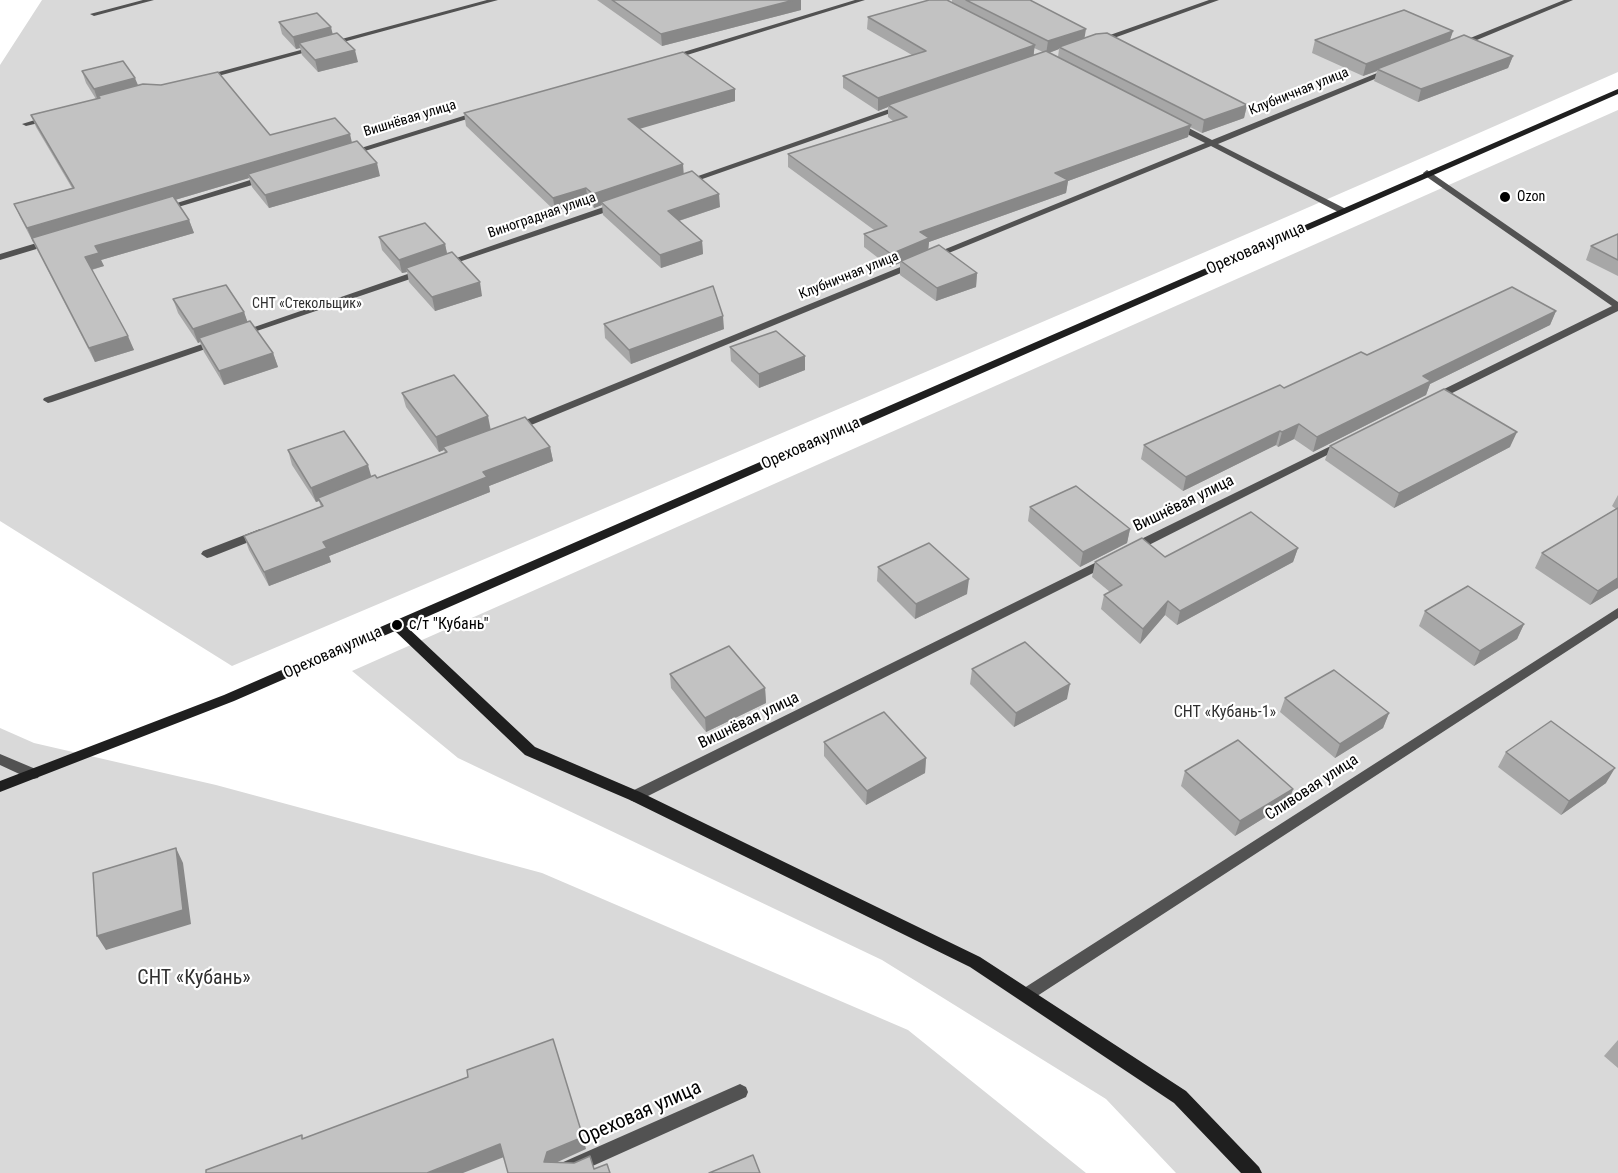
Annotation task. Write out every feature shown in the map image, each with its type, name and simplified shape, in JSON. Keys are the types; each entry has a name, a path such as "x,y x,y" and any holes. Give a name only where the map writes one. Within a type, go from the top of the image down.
{"street":[{"path":"94,14 151,0"},
{"path":"198,78 495,0"},
{"path":"667,58 862,0"},
{"path":"1088,44 1216,0"},
{"path":"1450,47 1570,0"},
{"name":"Клубничная улица","path":"504,432 1209,142 1395,69"},
{"name":"Ореховая улица","path":"0,787 229,698 1618,91"},
{"path":"671,186 909,105"},
{"name":"Вишнёвая улица","path":"345,154 483,113"},
{"path":"26,124 60,115"},
{"path":"1168,121 1343,211"},
{"path":"1426,402 1618,306 1427,173"},
{"path":"161,209 276,175"},
{"name":"Виноградная улица","path":"48,400 626,202"},
{"path":"0,257 57,240"},
{"name":"Вишнёвая улица","path":"635,796 1351,440"},
{"path":"207,554 273,527"},
{"name":"Сливовая улица","path":"1026,995 1618,612"},
{"path":"397,625 530,751 635,796 975,962 1180,1097 1253,1173"},
{"path":"0,759 33,774"},
{"name":"Ореховая улица","path":"558,1173 740,1092"}],"green space":[{"name":"СНТ «Стекольщик»","path":"42,0 1618,0 1618,72 1099,297 232,666 0,521 0,65"},
{"name":"СНТ «Кубань-1»","path":"1618,110 1618,1173 1176,1173 1106,1099 882,960 458,758 352,671"},
{"name":"СНТ «Кубань»","path":"0,728 34,743 216,785 542,873 908,1030 1086,1173 0,1173"}],"building":[{"path":"612,0 794,0 661,34"},
{"path":"929,0 947,0 1035,45 878,98 843,76 926,51 868,17"},
{"path":"966,0 1030,0 1086,29 1048,41"},
{"path":"1404,10 1453,31 1366,64 1315,40"},
{"path":"317,13 331,27 293,37 279,22"},
{"path":"337,33 355,50 315,60 299,43"},
{"path":"1107,33 1247,105 1204,120 1059,47 1096,34"},
{"path":"1464,35 1513,56 1421,89 1377,69"},
{"path":"1046,51 1191,125 1055,173 1068,180 920,232 929,238 891,254 864,234 887,226 788,154 907,117 888,105"},
{"path":"683,52 735,89 628,119 683,164 593,194 586,188 553,198 464,113"},
{"path":"123,61 135,78 94,89 82,71"},
{"path":"218,72 270,135 335,118 350,134 27,228 14,204 74,188 31,115 100,98 98,96 143,84 161,85"},
{"path":"357,141 377,163 265,195 248,174"},
{"path":"692,171 719,194 668,211 702,241 660,255 601,202"},
{"path":"173,196 189,220 95,246 99,253 85,257 128,336 89,348 32,238"},
{"path":"425,223 445,244 399,260 379,237"},
{"path":"1618,234 1618,260 1591,246"},
{"path":"939,245 977,273 937,288 901,261"},
{"path":"452,252 480,282 432,297 406,268"},
{"path":"226,285 244,312 193,329 173,299"},
{"path":"713,286 723,316 629,350 604,324"},
{"path":"1512,287 1556,311 1423,376 1431,381 1317,437 1299,424 1186,477 1144,445 1280,385 1284,388 1361,352 1367,355"},
{"path":"250,321 273,353 219,371 199,338"},
{"path":"776,331 805,356 759,374 730,347"},
{"path":"454,375 488,416 436,437 402,393"},
{"path":"1444,389 1517,432 1399,493 1330,446"},
{"path":"525,417 550,447 483,472 487,477 323,542 327,548 264,572 244,536 323,506 318,498 375,475 377,478 447,452 443,447"},
{"path":"344,431 368,465 311,488 288,450"},
{"path":"1076,486 1130,529 1083,552 1030,507"},
{"path":"1618,508 1618,578 1598,591 1542,553"},
{"path":"1251,512 1298,548 1180,611 1168,601 1143,629 1104,595 1122,585 1095,562 1142,538 1165,557"},
{"path":"929,543 969,579 916,604 878,567"},
{"path":"1468,586 1524,624 1480,651 1425,611"},
{"path":"1025,642 1070,684 1016,713 972,669"},
{"path":"729,646 765,688 705,718 670,674"},
{"path":"1334,670 1389,713 1340,744 1285,698"},
{"path":"884,712 926,758 867,791 824,742"},
{"path":"1551,721 1615,768 1569,801 1506,752"},
{"path":"1238,740 1293,789 1240,821 1185,771"},
{"path":"176,848 183,910 97,936 93,873"},
{"path":"553,1039 583,1137 547,1152 544,1162 574,1163 590,1156 594,1169 607,1164 610,1173 508,1173 500,1144 427,1173 206,1173 206,1170 302,1135 302,1139 468,1077 467,1070"},
{"path":"753,1155 760,1173 709,1173"}],"place":[{"name":"Ozon","path":"1505,197"},
{"name":"с/т \"Кубань\"","path":"397,625"}]}
